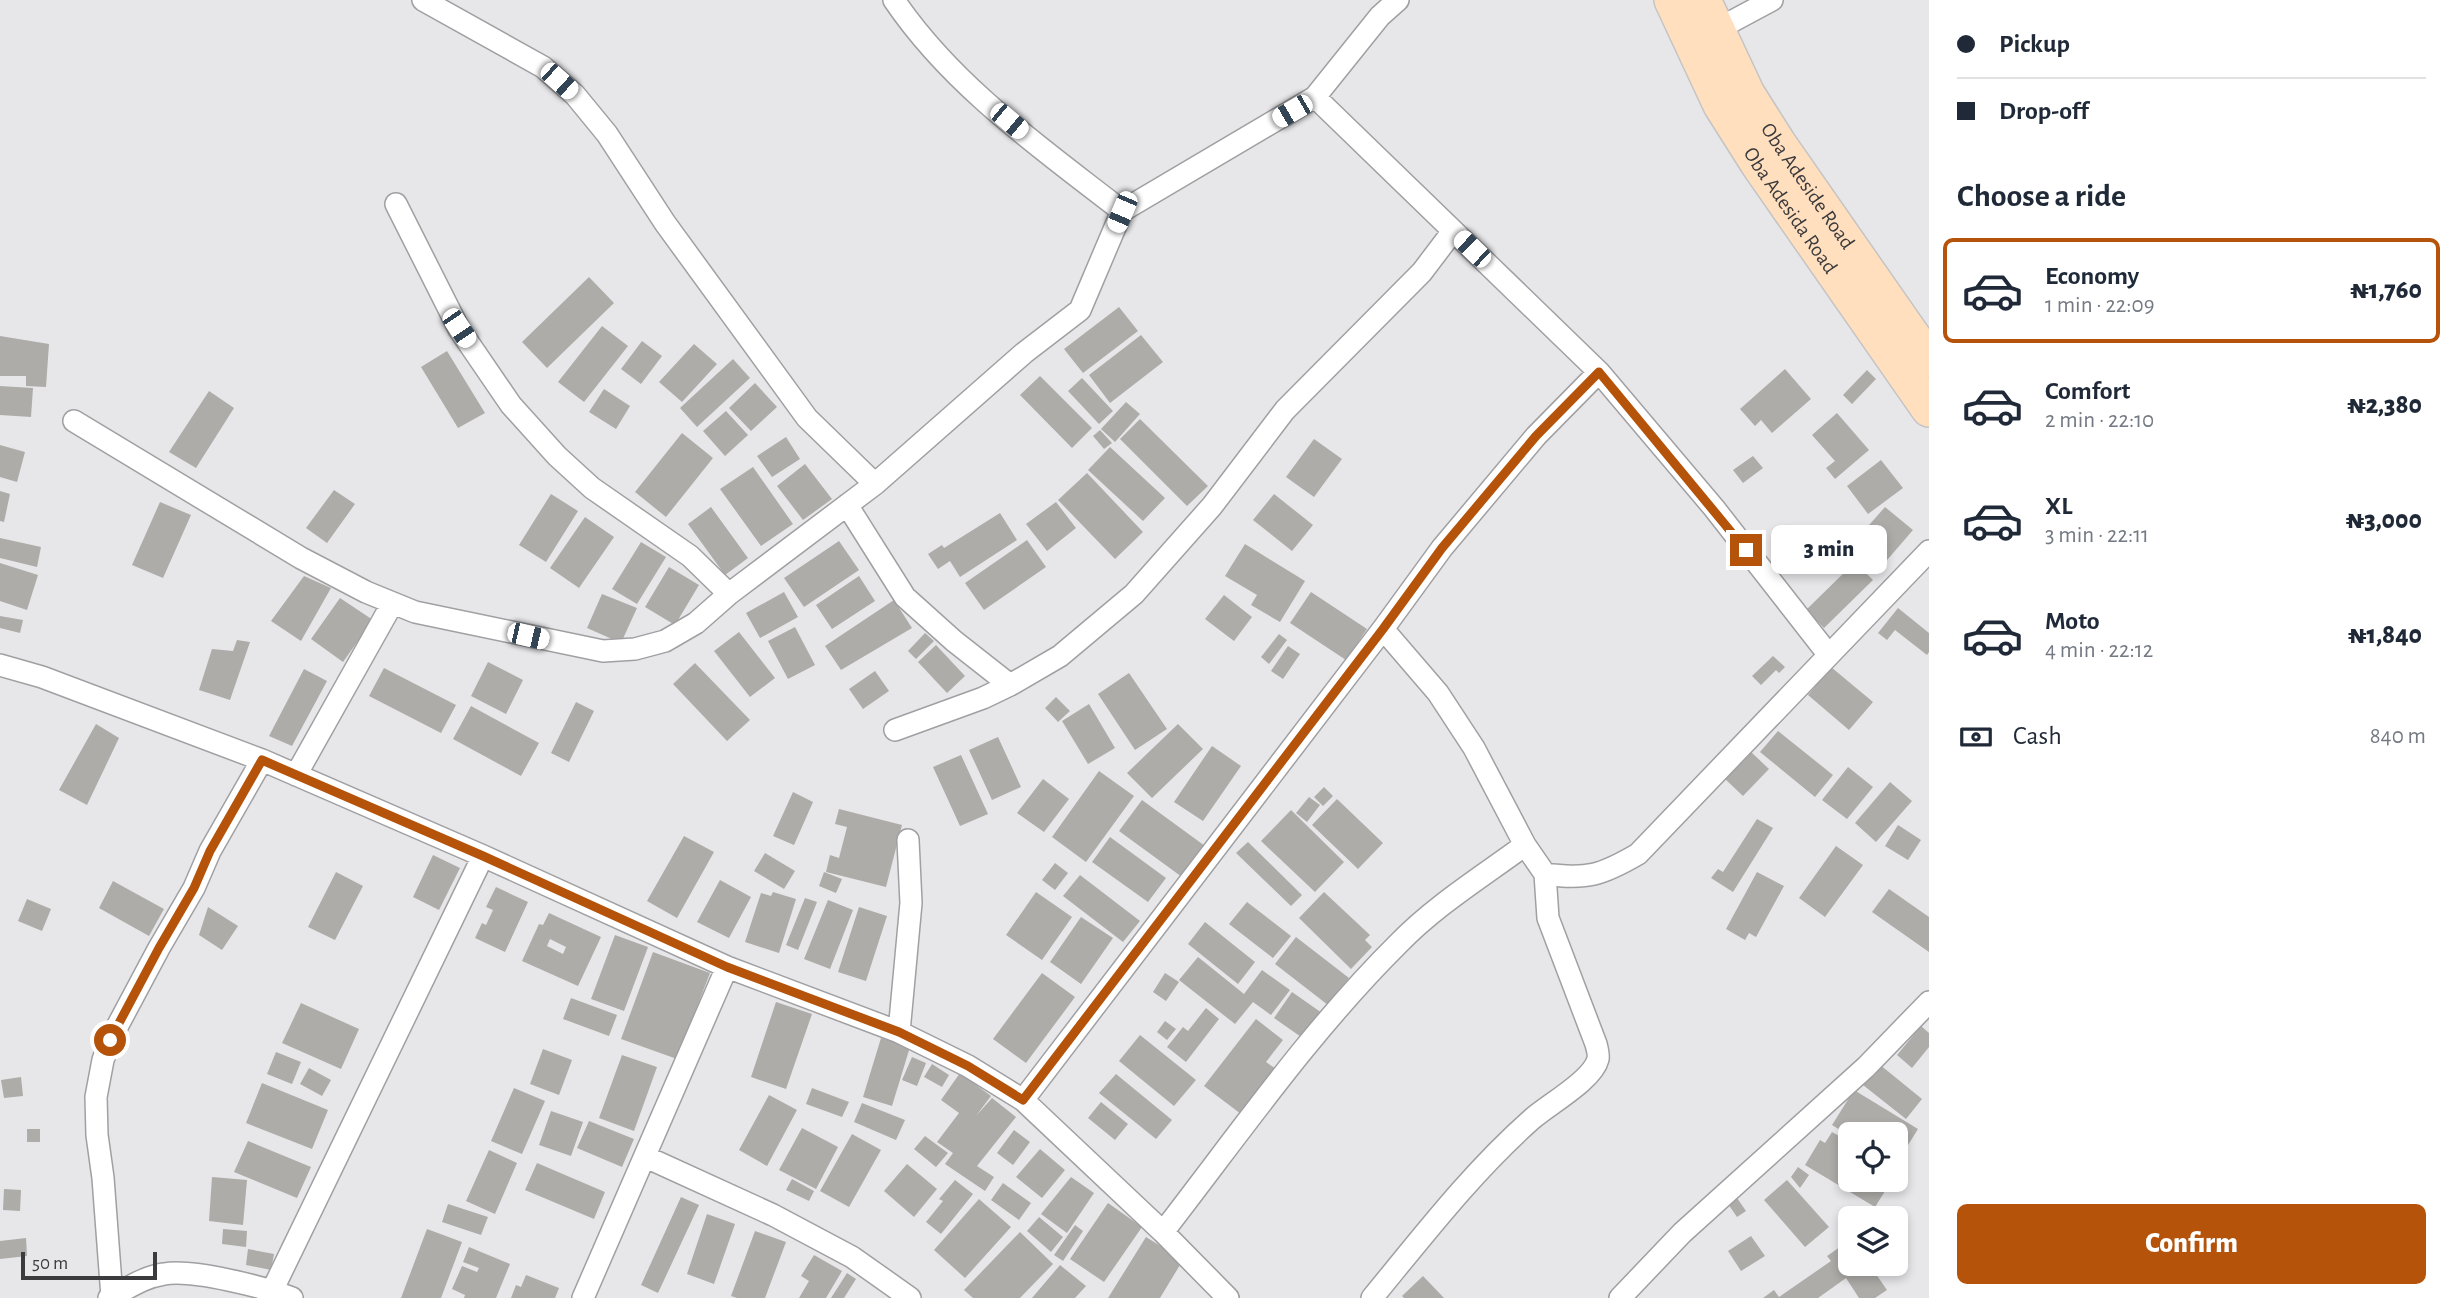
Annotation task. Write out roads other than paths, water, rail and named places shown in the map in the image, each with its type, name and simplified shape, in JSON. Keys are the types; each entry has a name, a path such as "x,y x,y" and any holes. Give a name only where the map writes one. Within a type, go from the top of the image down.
{"main road":[{"name":"Oba Adesida Road","path":"1672,0 1692,47 1727,115 1929,409"},
{"name":"Oba Adeside Road","path":"1710,15 1747,94 1778,143 1929,360"}],"street":[{"path":"423,0 543,67 575,95 607,134 665,223 807,418 876,484"},
{"path":"894,0 910,24 941,60 998,112 1122,212"},
{"path":"74,421 302,558 392,604 415,612 603,651 635,649 665,641 696,623 729,594 876,484 1024,353 1080,310 1122,212 1315,97 1373,24 1398,0"},
{"path":"1710,15 1772,0"},
{"path":"1315,97 1599,372 1714,508 1828,654"},
{"path":"396,204 459,328 511,405 557,456 592,488 690,556 729,594"},
{"path":"895,730 983,698 1010,685 1060,656 1134,594 1212,506 1285,410 1422,272 1453,231"},
{"path":"1023,1100 1442,548 1494,483 1599,372"},
{"path":"847,505 905,597 954,641 1010,685"},
{"path":"1545,874 1574,878 1610,871 1638,854 1929,551"},
{"path":"296,775 392,604"},
{"path":"1372,1298 1466,1185 1512,1137 1591,1074 1599,1058 1548,918 1545,874 1525,845 1474,748 1438,693 1383,629"},
{"path":"0,665 42,677 262,760 483,856 727,967 899,1032 968,1066 1023,1100 1163,1232 1228,1298"},
{"path":"262,760 210,851 177,920 110,1040 103,1060 96,1097 111,1297 140,1280 164,1273 186,1273 282,1294 483,856"},
{"path":"899,1032 911,903 908,840"},
{"path":"1163,1232 1307,1045 1399,943 1435,911 1525,845"},
{"path":"583,1298 727,967"},
{"path":"1620,1298 1682,1233 1866,1067 1929,1002"},
{"path":"646,1157 773,1215 852,1258 910,1298"}]}
